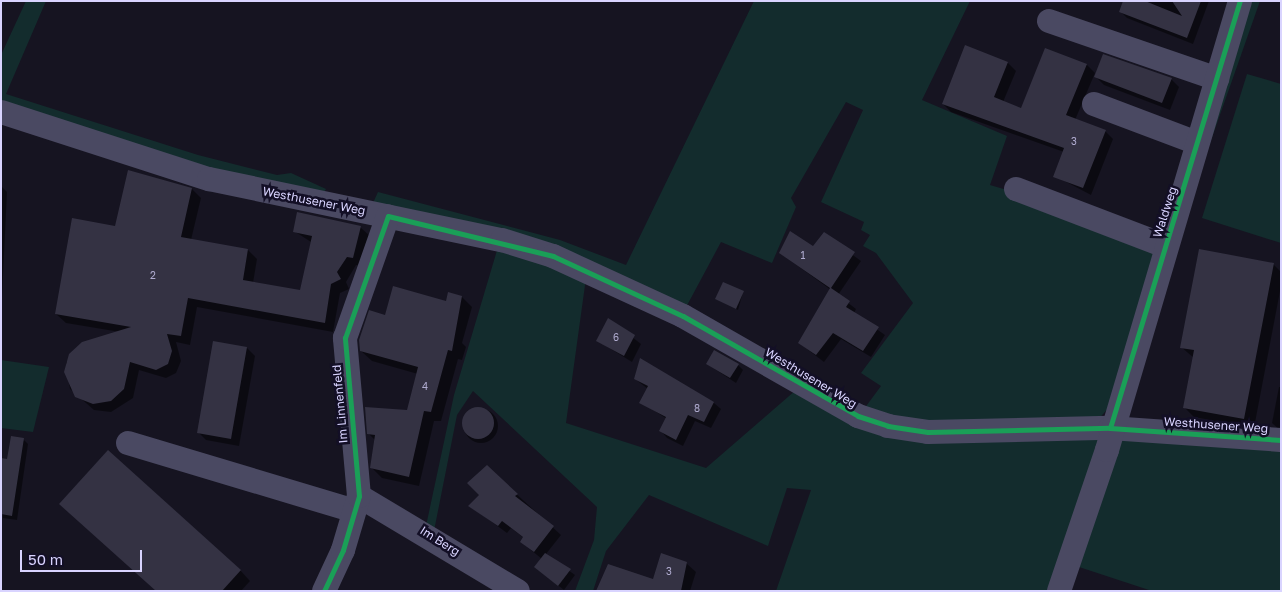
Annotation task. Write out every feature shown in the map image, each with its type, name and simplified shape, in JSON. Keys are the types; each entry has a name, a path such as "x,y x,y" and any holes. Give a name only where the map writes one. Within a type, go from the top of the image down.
{"street":[{"name":"Waldweg","path":"1059,591 1240,1"},
{"path":"1049,21 1217,79"},
{"path":"1094,104 1197,143"},
{"name":"Westhusener Weg","path":"1,112 209,178 388,216 553,256 683,316 858,416 888,426 928,432 1110,428 1281,440"},
{"path":"1016,188 1165,246"},
{"name":"Im Linnenfeld","path":"324,591 356,504 345,338 388,216"},
{"name":"Im Berg","path":"128,443 356,504 518,591"}],"green space":[{"path":"26,1 46,1 6,94 198,155 277,175 291,173 326,189 323,194 211,171 1,105 1,55"},
{"path":"754,1 970,1 922,100 1007,136 990,185 1162,236 1112,404 1095,423 928,426 861,413 881,386 861,373 913,303 876,253 863,246 870,235 861,230 864,222 821,202 863,110 846,102 791,198 796,207 772,263 721,242 684,311 372,205 378,192 560,240 626,265"},
{"path":"1244,1 1260,1 1177,237"},
{"path":"1247,74 1281,84 1281,243 1202,218"},
{"path":"498,247 586,278 566,423 706,468 796,390 856,421 1101,439 1055,591 776,591 811,490 787,488 768,546 649,495 606,551 593,591 575,591 594,540 597,507 473,391 457,415 434,531 426,526 454,395"},
{"path":"1,360 49,367 33,432 1,428"},
{"path":"1117,436 1281,445 1281,591 1152,591 1073,565"}],"building":[{"path":"1123,1 1145,1 1182,16 1172,1 1201,1 1187,38 1119,12"},
{"path":"965,45 1008,62 994,97 1021,108 1045,48 1087,64 1066,115 1106,130 1083,188 1053,177 1064,148 942,104"},
{"path":"1103,54 1172,78 1162,103 1094,77"},
{"path":"128,170 192,188 181,237 248,249 243,280 300,290 312,236 293,232 297,212 361,226 353,258 347,257 337,272 341,279 331,284 325,323 188,298 181,336 167,334 172,351 168,364 156,370 130,362 124,389 111,401 93,404 75,397 64,372 69,354 82,342 131,327 55,314 72,218 115,226"},
{"path":"790,231 813,246 824,232 855,252 831,288 850,301 846,307 879,327 863,351 833,333 816,355 798,343 830,288 779,253"},
{"path":"1199,249 1274,263 1244,419 1183,408 1194,350 1180,348"},
{"path":"723,282 744,291 736,309 715,299"},
{"path":"393,286 446,301 448,292 462,296 452,351 448,350 431,412 424,411 409,477 370,468 375,435 367,434 365,407 407,410 418,367 360,351 359,340 369,310 385,315"},
{"path":"608,318 635,335 624,356 596,341"},
{"path":"213,341 247,347 231,439 197,433"},
{"path":"714,350 739,364 730,378 706,364"},
{"path":"640,358 714,402 704,422 688,415 676,440 659,431 666,417 639,403 648,386 634,379"},
{"path":"478,407 490,411 494,423 490,435 478,439 466,435 462,423 466,411"},
{"path":"11,436 24,438 12,516 1,514 1,458 7,459"},
{"path":"108,450 241,570 222,591 156,591 59,504"},
{"path":"487,465 518,494 515,496 554,526 534,552 520,542 523,537 502,521 498,526 468,506 479,495 467,483"},
{"path":"545,553 571,569 558,586 534,567"},
{"path":"661,553 687,562 681,591 596,591 608,564 653,579"}],"cycle path":[{"path":"1110,428 1240,1"},
{"path":"324,591 343,550 359,496 345,338 388,216 553,256 683,316 858,416 888,426 928,432 1110,428 1281,440"}]}
